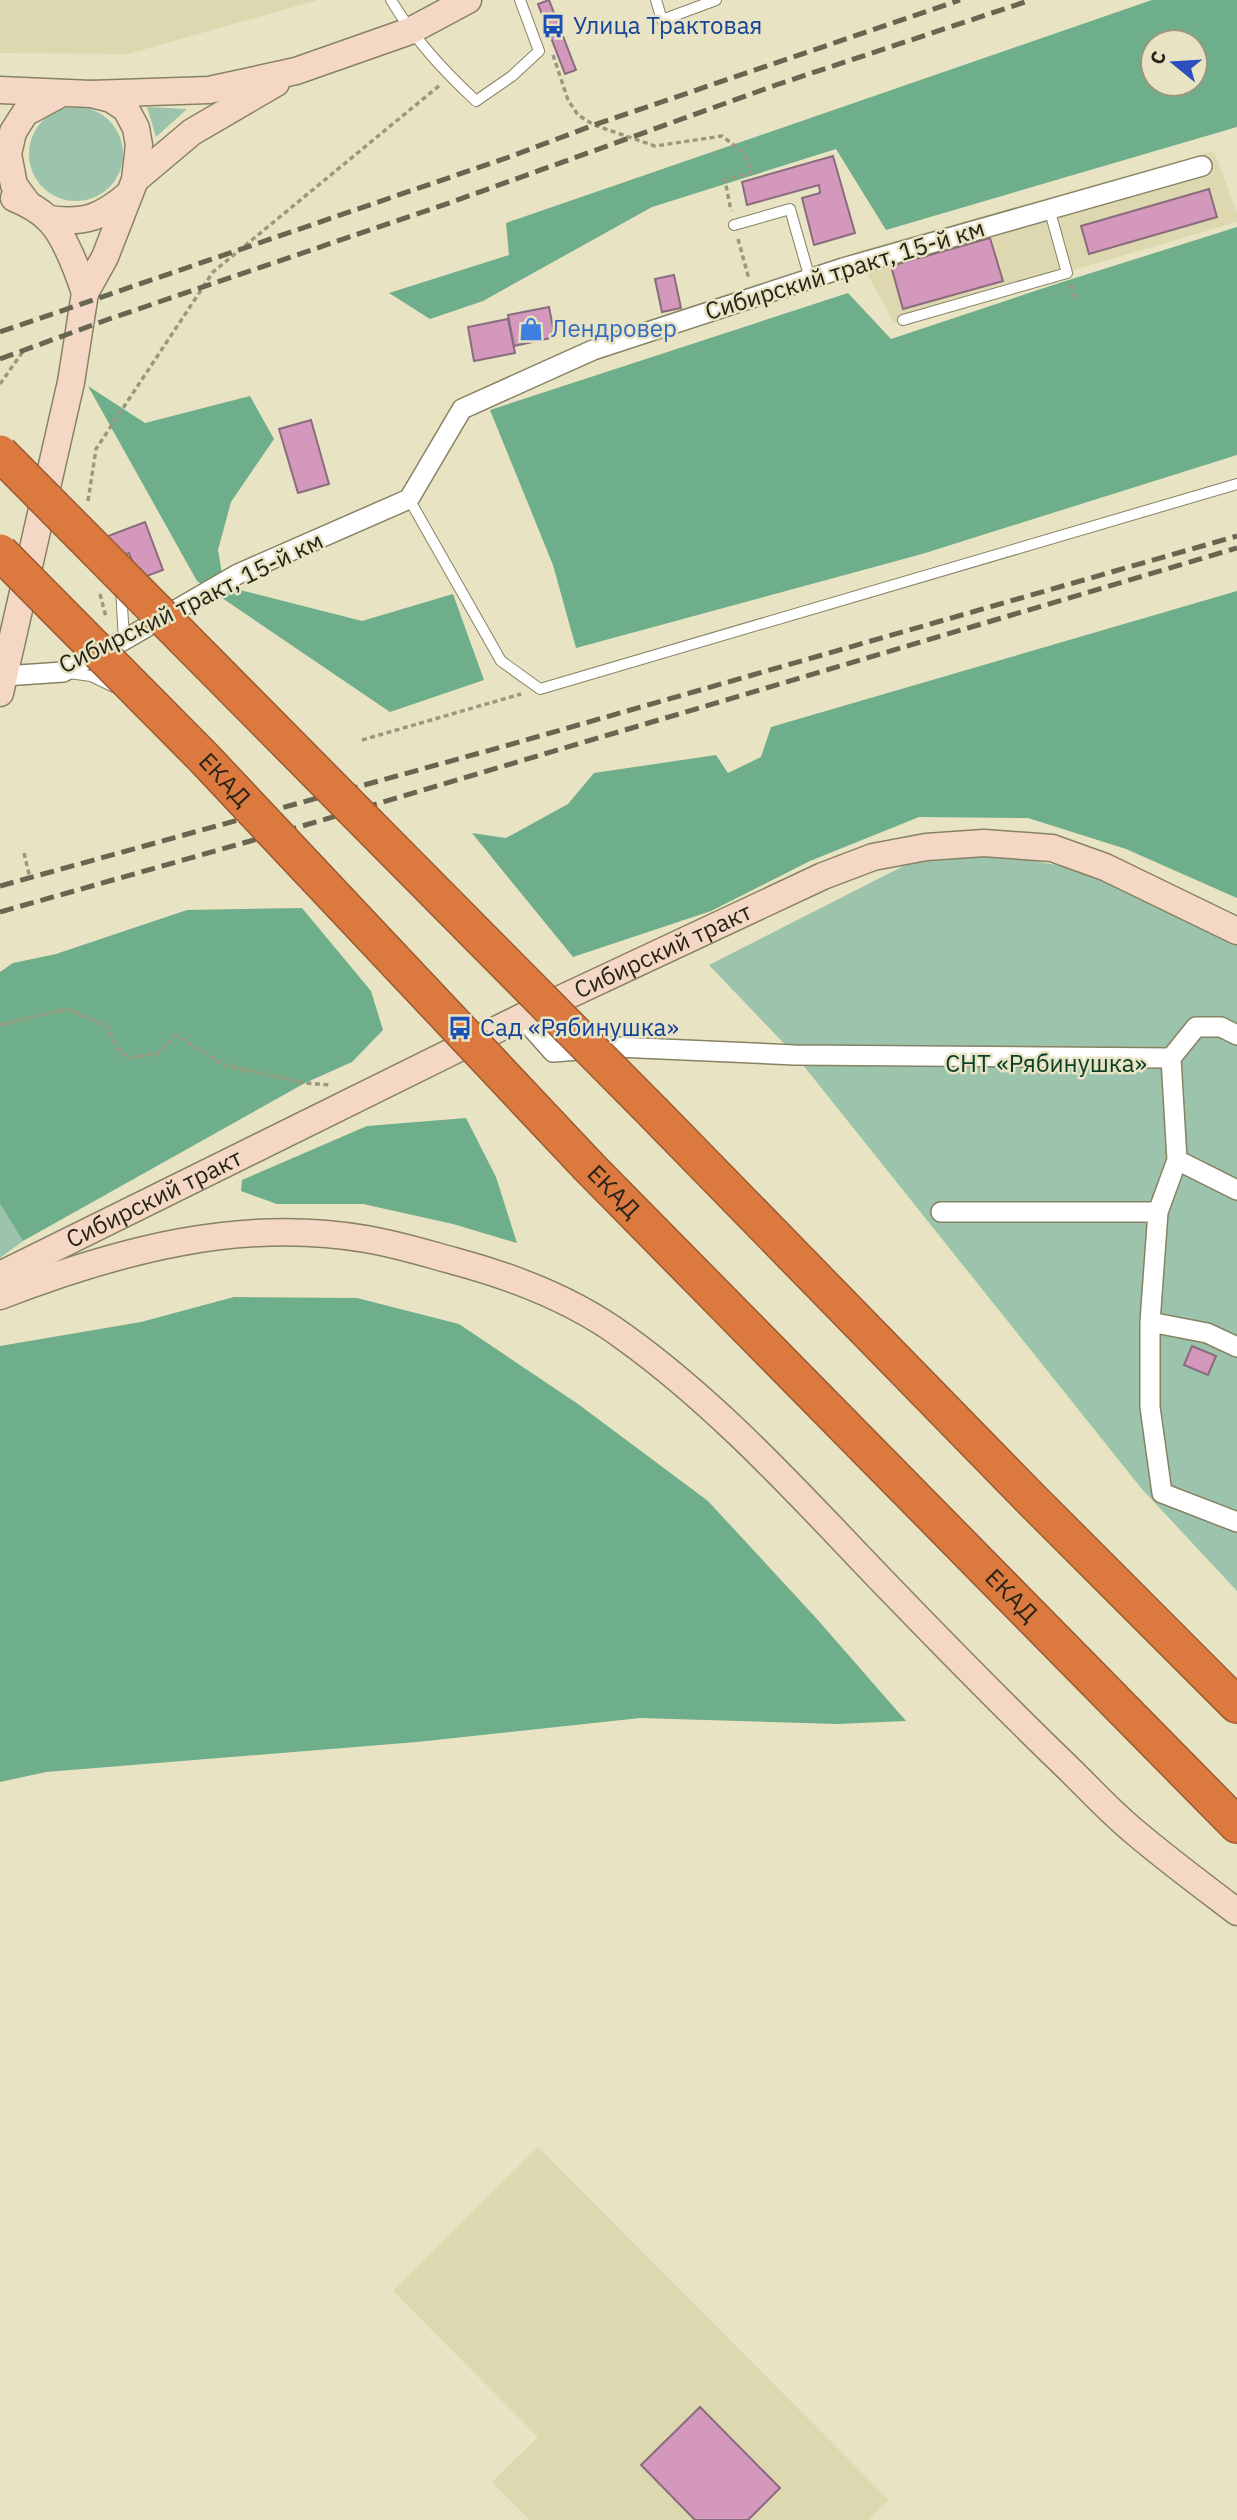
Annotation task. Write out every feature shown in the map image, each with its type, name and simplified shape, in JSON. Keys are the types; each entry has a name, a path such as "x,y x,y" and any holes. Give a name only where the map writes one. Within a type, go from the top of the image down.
{"highway":[{"path":"0,453 1237,1705"},
{"name":"ЕКАД","path":"0,552 203,757 589,1167 1237,1825"}],"main road":[{"path":"0,90 91,94 209,90 296,71 410,31 468,0"},
{"path":"49,219 71,222 93,218 111,210 192,132 296,71"},
{"path":"28,204 14,185 8,153 13,132 25,113 62,92"},
{"path":"1,682 71,382 85,293 105,257 132,187 139,145 136,128 126,109 111,99 91,94"},
{"path":"0,191 28,204 49,219 73,260 85,293"},
{"name":"Сибирский тракт","path":"0,1275 522,1017 823,876 873,857 945,844 984,843 1052,848 1105,867 1237,931"},
{"path":"0,1296 118,1256 178,1241 240,1233 324,1234 366,1239 487,1270 558,1297 621,1334 678,1378 739,1433 992,1694 1134,1832 1237,1912"}],"street":[{"name":"Сибирский тракт, 15-й км","path":"1,682 63,672 239,574 409,499 462,409 593,349 810,279 1202,166"},
{"path":"522,1017 553,1052 617,1047 795,1055 1171,1058"},
{"path":"1237,1035 1221,1027 1196,1027 1171,1058 1177,1160 1158,1212 1150,1322 1150,1406 1162,1493 1237,1522"},
{"path":"1177,1160 1237,1190"},
{"path":"941,1212 1158,1212"},
{"path":"1150,1322 1208,1333 1237,1347"}],"lane":[{"path":"391,0 410,31 476,101 512,76 539,51 520,0"},
{"path":"656,0 662,20 716,0"},
{"path":"903,320 1067,274 1049,208"},
{"path":"734,225 790,209 810,279"},
{"path":"409,499 501,661 540,689 1237,484"},
{"path":"119,643 121,573"},
{"path":"63,672 91,676 162,710"}],"path":[{"path":"87,502 96,449 213,272 451,77"},
{"path":"564,85 568,100 578,115 593,125 655,146 722,136 744,153 751,169"},
{"path":"0,384 24,350"},
{"path":"100,594 119,643"},
{"path":"362,740 540,689"},
{"path":"24,853 30,878"},
{"path":"0,1025 66,1009 107,1026 118,1050 129,1058 159,1053 176,1035 224,1065 305,1083 338,1086"}],"shaded area":[{"path":"0,0 318,0 128,54 0,53"},
{"path":"1214,151 1237,213 1237,222 894,323 855,252"},
{"path":"538,2147 889,2500 868,2520 530,2520 492,2482 538,2437 393,2291"}],"green space":[{"path":"1152,0 1237,0 1237,127 886,230 836,149 652,207 483,301 430,319 389,293 509,255 506,223"},
{"path":"76,107 94,111 109,121 119,136 123,154 119,172 109,187 94,197 76,201 58,197 43,187 33,172 29,154 33,136 43,121 58,111"},
{"path":"147,107 187,109 156,137"},
{"path":"1237,227 1237,455 922,554 576,648 553,565 490,410 848,293 891,339"},
{"path":"88,386 145,423 250,396 274,439 231,502 218,550 224,586 362,621 453,594 484,680 390,712 197,581"},
{"path":"1237,591 1237,898 1126,849 1028,818 919,817 810,861 711,911 573,957 472,833 506,838 568,804 594,773 716,755 728,773 761,757 771,727"},
{"name":"СНТ «Рябинушка»","path":"923,856 1015,857 1086,871 1237,945 1237,1591 1141,1488 795,1055 709,965"},
{"path":"302,908 371,991 383,1030 352,1062 305,1083 23,1241 0,1204 0,972 13,963 56,954 187,910"},
{"path":"466,1118 496,1177 517,1243 453,1224 363,1204 277,1204 241,1191 242,1180 367,1126"},
{"path":"0,1204 23,1241 0,1258"},
{"path":"234,1297 357,1298 459,1324 578,1404 708,1501 906,1721 838,1724 640,1718 417,1742 46,1772 0,1782 0,1346 141,1322"}],"building":[{"path":"549,0 576,70 565,74 538,4"},
{"path":"833,156 855,233 814,245 802,198 820,193 819,185 747,205 742,182"},
{"path":"1209,189 1217,217 1089,254 1081,226"},
{"path":"990,238 1003,281 903,309 891,266"},
{"path":"674,275 681,308 662,312 655,279"},
{"path":"549,307 555,337 514,346 508,315"},
{"path":"508,319 515,353 474,361 468,327"},
{"path":"311,420 329,484 298,493 279,429"},
{"path":"145,522 163,570 139,579 129,553 116,558 108,536"},
{"path":"1192,1346 1216,1356 1208,1375 1184,1365"},
{"path":"700,2407 780,2488 748,2520 695,2520 641,2465"}],"railway":[{"path":"0,332 960,0"},
{"path":"0,359 452,202 776,85 1031,0"},
{"path":"0,886 505,746 1237,536"},
{"path":"0,912 282,832 1237,548"}],"place":[{"name":"Улица Трактовая","path":"553,26"},
{"name":"Лендровер","path":"531,329"},
{"name":"Сад «Рябинушка»","path":"460,1028"}]}
